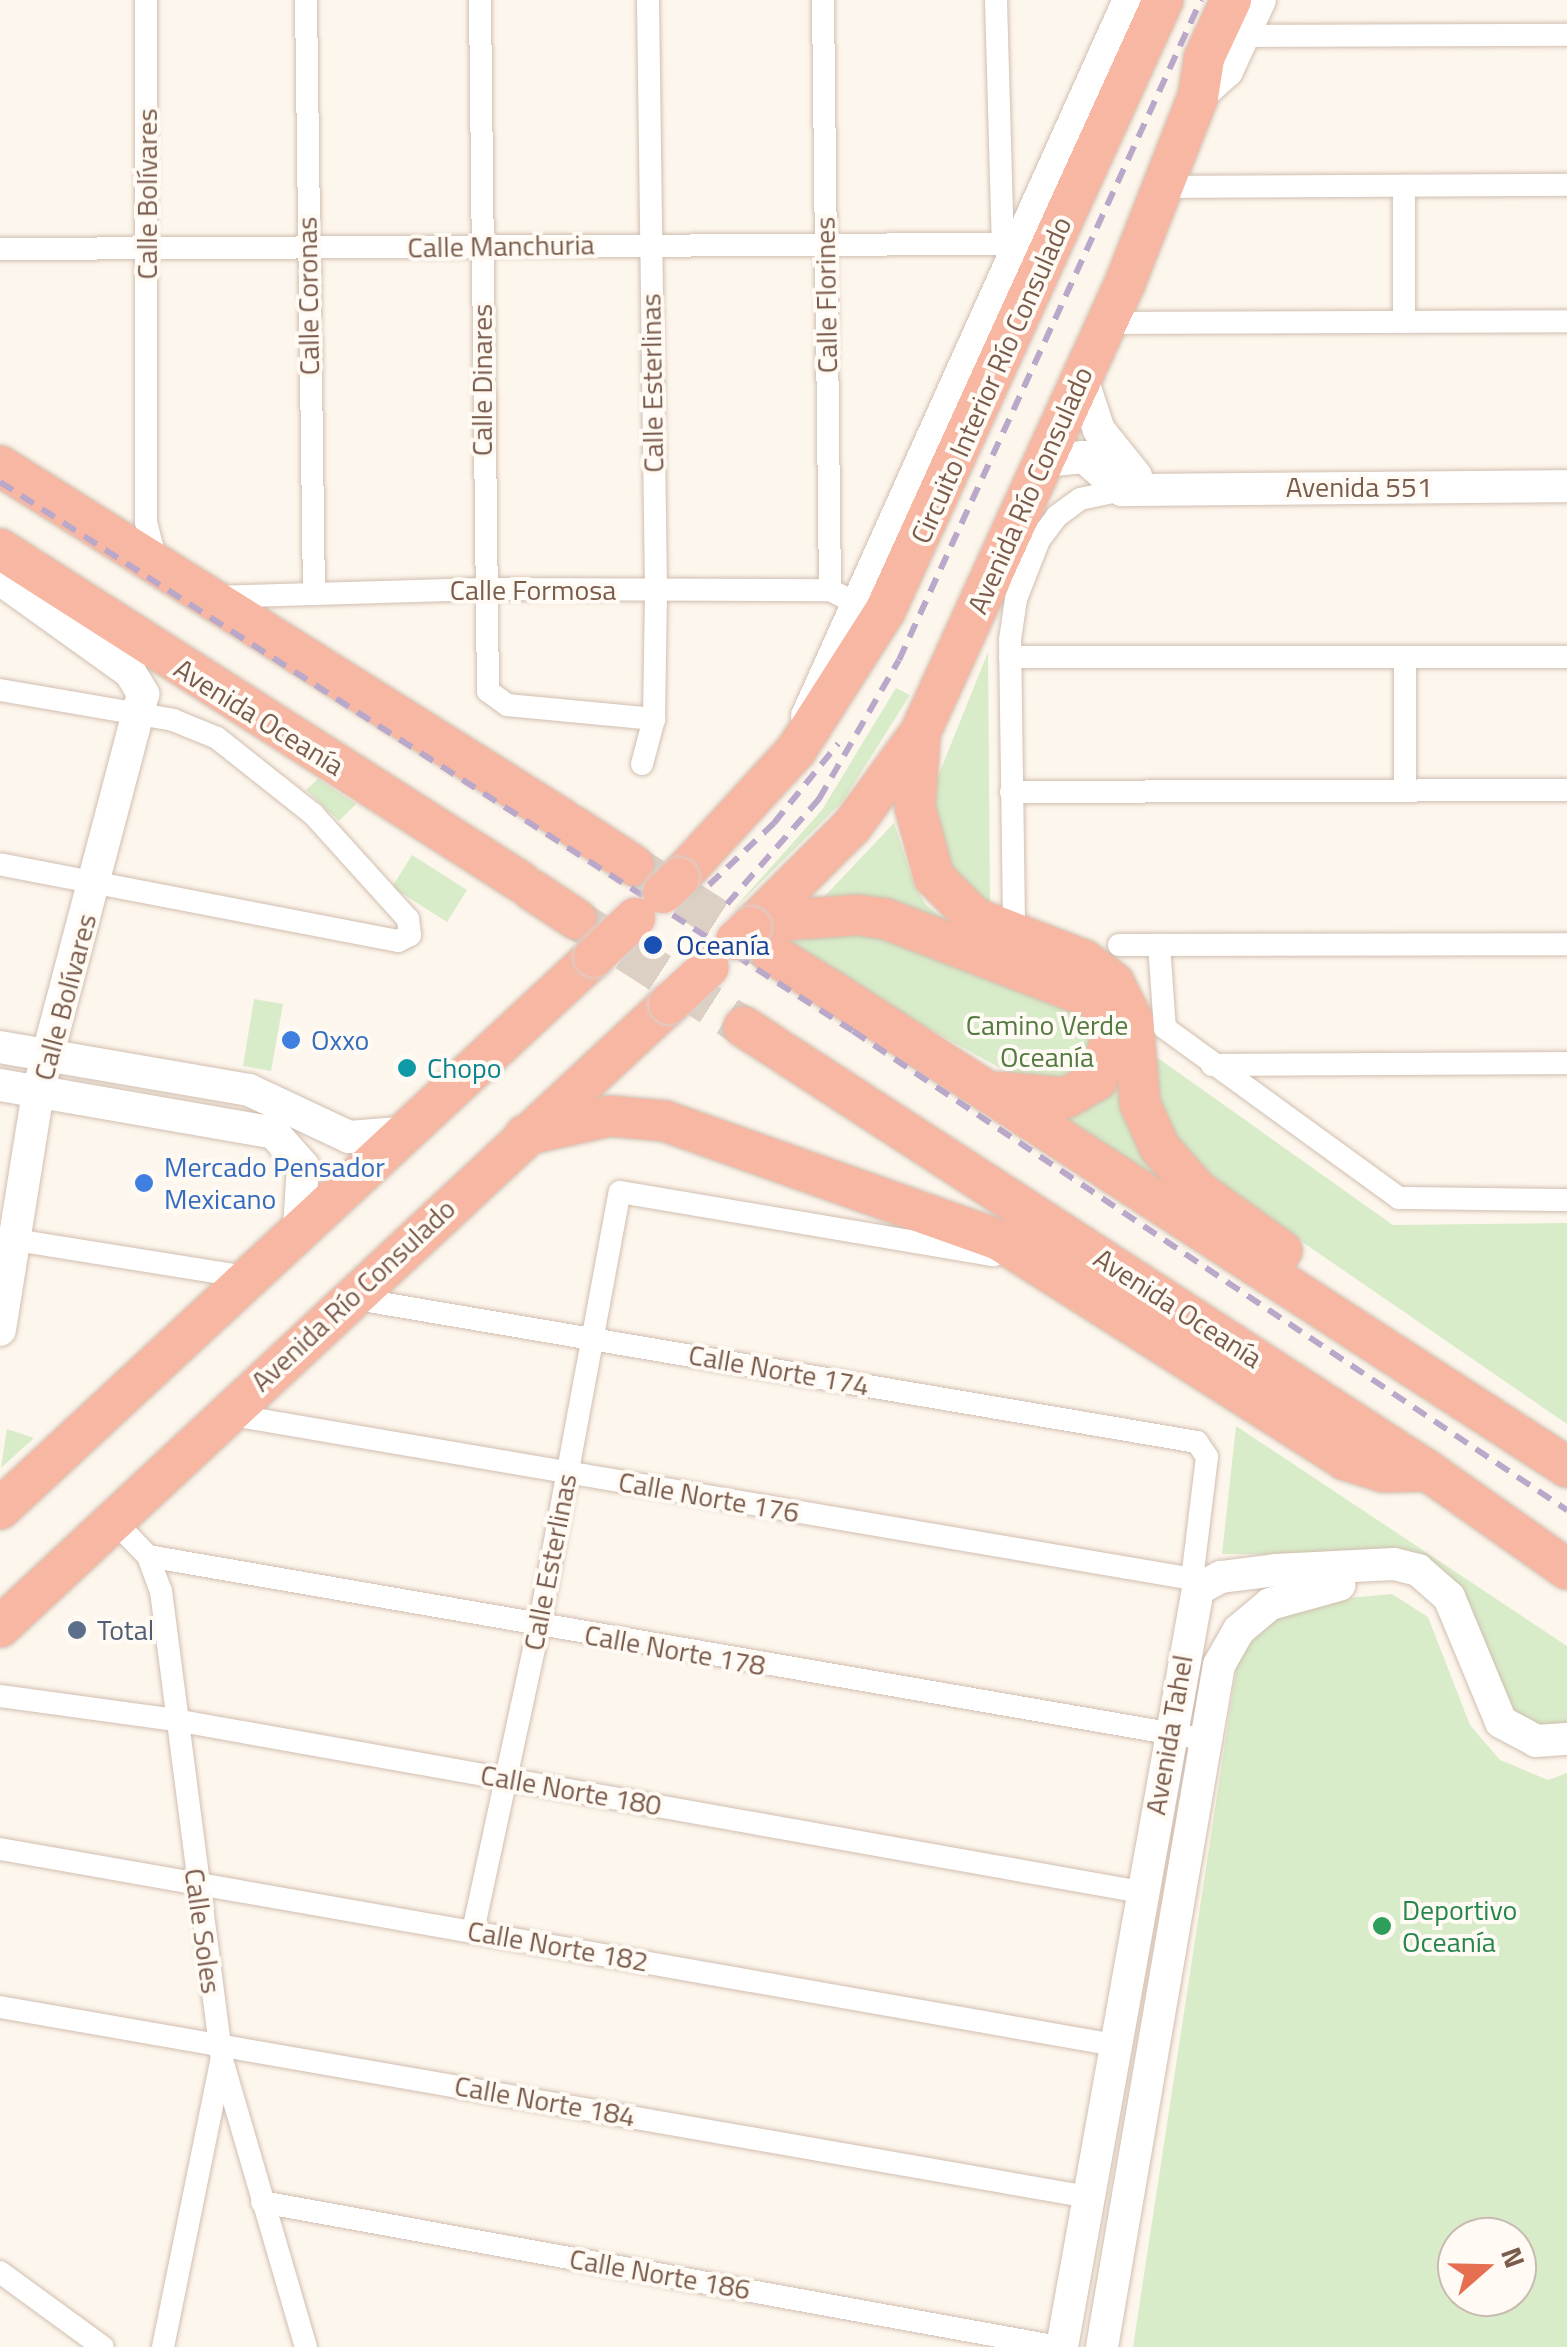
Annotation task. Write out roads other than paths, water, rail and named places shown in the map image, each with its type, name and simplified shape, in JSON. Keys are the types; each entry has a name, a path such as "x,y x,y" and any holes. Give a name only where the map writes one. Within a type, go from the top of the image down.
{"highway":[{"path":"1111,40 1152,0"},
{"name":"Circuito Interior Río Consulado","path":"798,749 884,611 1162,0"},
{"name":"Avenida Río Consulado","path":"0,1627 525,1135 668,1004 745,942 852,826 920,734 1107,323 1198,98 1204,58 1237,18"},
{"path":"0,466 633,865"},
{"name":"Avenida Oceanía","path":"0,549 576,919"},
{"path":"0,579 106,619"},
{"path":"920,734 918,835 946,893 975,918 1084,960 1114,983 1133,1021 1140,1104 1170,1163 1198,1191 1326,1283 1405,1363"},
{"path":"0,1510 400,1133 659,896 798,749"},
{"path":"745,942 858,915 886,919 1100,1000 1112,1022 1113,1049 1088,1088 1042,1100 982,1089"},
{"path":"745,942 822,985 1567,1466"},
{"name":"Avenida Oceanía","path":"767,1042 1428,1470 1554,1560"},
{"path":"525,1135 610,1116 665,1121 1000,1240 1345,1460 1384,1472 1428,1470"}],"street":[{"name":"Calle Bolívares","path":"146,0 146,522 158,567"},
{"name":"Calle Coronas","path":"306,0 314,592"},
{"name":"Calle Dinares","path":"480,0 484,589 492,698 507,705 654,719"},
{"name":"Calle Esterlinas","path":"642,764 654,719 656,590 648,0"},
{"name":"Calle Florines","path":"824,0 825,246 843,596"},
{"path":"996,0 1008,249"},
{"path":"798,749 843,596 1130,0"},
{"path":"1237,18 1260,0"},
{"path":"1237,18 1567,35"},
{"path":"1162,186 1567,185"},
{"path":"1404,186 1404,322"},
{"name":"Calle Manchuria","path":"0,250 650,244 1008,249"},
{"path":"1107,323 1567,321"},
{"path":"1081,376 1108,446 1136,490"},
{"path":"0,448 66,496 100,530"},
{"path":"1044,461 1084,457 1136,490"},
{"name":"Avenida 551","path":"1136,490 1567,486"},
{"path":"1014,922 1010,656 1016,599 1047,527 1080,499 1136,490"},
{"name":"Avenida Oceanía","path":"0,579 130,672"},
{"name":"Calle Formosa","path":"206,598 484,589 843,596"},
{"path":"1010,656 1567,656"},
{"path":"1405,656 1405,790"},
{"name":"Calle Bolívares","path":"0,1330 6,1239 38,1092 141,715 143,694 130,672"},
{"path":"0,690 141,715 217,738 313,814 408,919 410,935 398,941 0,864"},
{"path":"1010,792 1567,790"},
{"path":"1120,946 1567,944"},
{"path":"1159,945 1162,1024 1402,1200 1567,1200"},
{"path":"0,1046 249,1090 349,1137 400,1133"},
{"path":"1212,1064 1567,1064"},
{"path":"0,1085 274,1133 303,1166 299,1228"},
{"name":"Calle Esterlinas","path":"473,1931 539,1627 620,1192 994,1255"},
{"path":"6,1239 247,1277"},
{"name":"Calle Norte 174","path":"350,1298 1206,1448"},
{"name":"Calle Norte 176","path":"226,1414 1195,1584"},
{"name":"Avenida Tahel","path":"1060,2347 1195,1584 1206,1448"},
{"name":"Calle Soles","path":"114,1520 148,1556 161,1591 220,2052 306,2347"},
{"name":"Calle Norte 178","path":"148,1556 539,1627 1204,1738"},
{"path":"1554,1560 1567,1592"},
{"path":"1195,1584 1276,1570 1394,1564 1418,1570 1449,1597 1501,1722 1536,1741 1567,1739"},
{"name":"Avenida Tahel","path":"1102,2347 1219,1665 1252,1617 1307,1589 1392,1583 1436,1606 1488,1738 1530,1762 1567,1760"},
{"name":"Calle Norte 180","path":"0,1696 175,1720 1141,1892"},
{"name":"Calle Norte 182","path":"0,1849 1115,2045"},
{"name":"Calle Norte 184","path":"0,2007 220,2052 1089,2197"},
{"path":"163,2347 220,2052"},
{"name":"Calle Norte 186","path":"262,2202 1060,2347"},
{"path":"0,2272 103,2347"}],"tunnel":[{"path":"633,865 769,952"},
{"path":"576,919 744,1027"}],"railway":[{"path":"727,904 819,799 899,660 1201,0"},
{"path":"0,482 853,1031 1567,1510"},
{"path":"709,885 774,823 838,744"}],"place":[{"name":"Oceanía","path":"653,945"},
{"name":"Oxxo","path":"291,1040"},
{"name":"Chopo","path":"407,1068"},
{"name":"Mercado Pensador Mexicano","path":"144,1183"},
{"name":"Total","path":"77,1630"},
{"name":"Deportivo Oceanía","path":"1382,1926"}],"park label":[{"name":"Camino Verde Oceanía","path":"1047,1041"}]}
